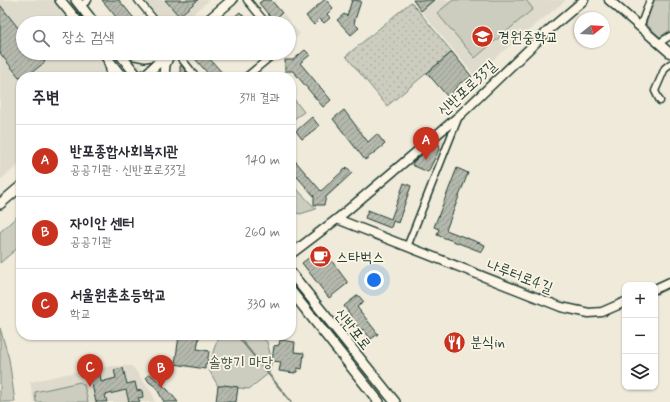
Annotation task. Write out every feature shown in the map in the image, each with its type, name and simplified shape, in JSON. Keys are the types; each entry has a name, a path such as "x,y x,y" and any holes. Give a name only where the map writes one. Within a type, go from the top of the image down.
{"main road":[{"path":"60,0 73,16"},
{"path":"213,16 232,0"},
{"path":"81,2 90,16"},
{"path":"107,60 111,67 111,72"},
{"path":"109,60 118,72"},
{"path":"125,60 134,72"},
{"path":"148,72 161,60"},
{"path":"164,72 167,60"},
{"path":"0,204 16,190"},
{"name":"신반포로","path":"296,279 395,402"},
{"name":"신반포로","path":"296,297 379,402"}],"street":[{"path":"138,0 151,16"},
{"path":"247,0 260,16"},
{"name":"신반포로33길","path":"296,250 337,219 460,115 550,29 584,0"},
{"path":"609,0 670,53"},
{"path":"640,27 650,0"},
{"path":"659,44 670,36"},
{"path":"183,60 192,72"},
{"path":"252,72 267,60"},
{"path":"660,101 655,91 665,68 670,64"},
{"path":"407,247 460,115"},
{"name":"나루터로4길","path":"337,219 560,307 589,313 602,312 622,303"},
{"path":"658,288 670,282"}],"shaded area":[{"path":"0,0 83,0 96,16 16,16 16,60 131,60 136,66 140,63 147,72 16,72 16,167 0,180"},
{"path":"144,0 209,0 191,16 158,16"},
{"name":"경원중학교","path":"412,0 566,0 474,75"},
{"path":"296,29 300,34 296,38"},
{"path":"132,366 152,393 155,402 34,402 30,382 94,368"}],"green space":[{"path":"453,0 526,0 533,9 475,58 437,13"},
{"path":"654,0 670,0 670,30 660,37 646,24"},
{"path":"411,2 452,52 387,106 346,56"},
{"path":"296,102 304,112 296,118"},
{"path":"296,188 316,209 300,214 296,213"},
{"path":"16,218 16,249 0,263 0,232"},
{"path":"0,328 9,359 15,402 0,402"},
{"name":"솔향기 마당","path":"218,340 264,340 267,342 272,361 269,373 249,389 218,386 209,370"},
{"path":"80,382 84,385 88,402 36,402 35,392"}],"building":[{"path":"102,0 119,0 132,16 115,16"},
{"path":"165,0 198,0 179,16"},
{"path":"263,0 271,0 282,13 278,16 270,16 259,3"},
{"path":"324,0 326,0 333,8 327,14 330,18 324,23 320,19 314,25 306,16"},
{"path":"352,0 361,1 354,23 359,28 351,35 337,20 344,14 347,16"},
{"path":"413,0 434,0 421,11"},
{"path":"0,5 16,25 16,60 43,60 45,62 32,72 16,72 16,73 0,53"},
{"path":"240,12 243,16 235,16"},
{"path":"305,50 310,55 300,63 331,100 323,107 296,75 296,72 285,71 285,60 296,60 296,58"},
{"path":"452,52 472,77 460,83 448,97 427,73"},
{"path":"196,60 211,60 222,72 207,72"},
{"path":"180,66 182,66 186,72 180,72"},
{"path":"344,110 368,142 377,134 385,144 365,160 333,119"},
{"path":"312,117 319,126 302,139 296,131"},
{"path":"437,143 439,144 440,148 428,172 412,165 414,161"},
{"path":"296,162 321,191 347,167 352,173 326,197 324,205 314,205 314,196 296,176"},
{"path":"457,168 468,173 446,230 485,245 482,252 437,235 439,229 434,227"},
{"path":"404,183 411,186 398,223 393,221 391,228 365,218 368,210 391,219"},
{"path":"322,248 348,283 329,298 302,263"},
{"path":"358,295 364,302 357,307 378,334 371,339 363,329 361,331 350,317 351,316 344,306"},
{"path":"178,340 198,340 197,349 209,351 205,369 175,364"},
{"path":"280,340 295,342 294,352 304,353 302,369 297,368 297,372 295,373 279,371 281,362 272,361 274,346 279,345"},
{"path":"123,368 127,384 135,382 137,391 142,390 143,397 138,398 140,402 129,402 126,390 105,395 107,402 96,402 90,376 100,374 101,382 116,378 114,370"},
{"path":"150,374 167,389 178,402 164,402 156,387 149,382 146,377"},
{"path":"224,385 238,387 236,402 216,402 218,386"}],"waterway":[{"path":"241,340 291,402"}],"place":[{"name":"경원중학교","path":"482,37"},
{"name":"반포종합사회복지관","path":"426,160"},
{"name":"스타벅스","path":"321,257"},
{"name":"분식in","path":"455,342"},
{"name":"서울원촌초등학교","path":"90,387"},
{"name":"자이안 센터","path":"161,388"}]}
